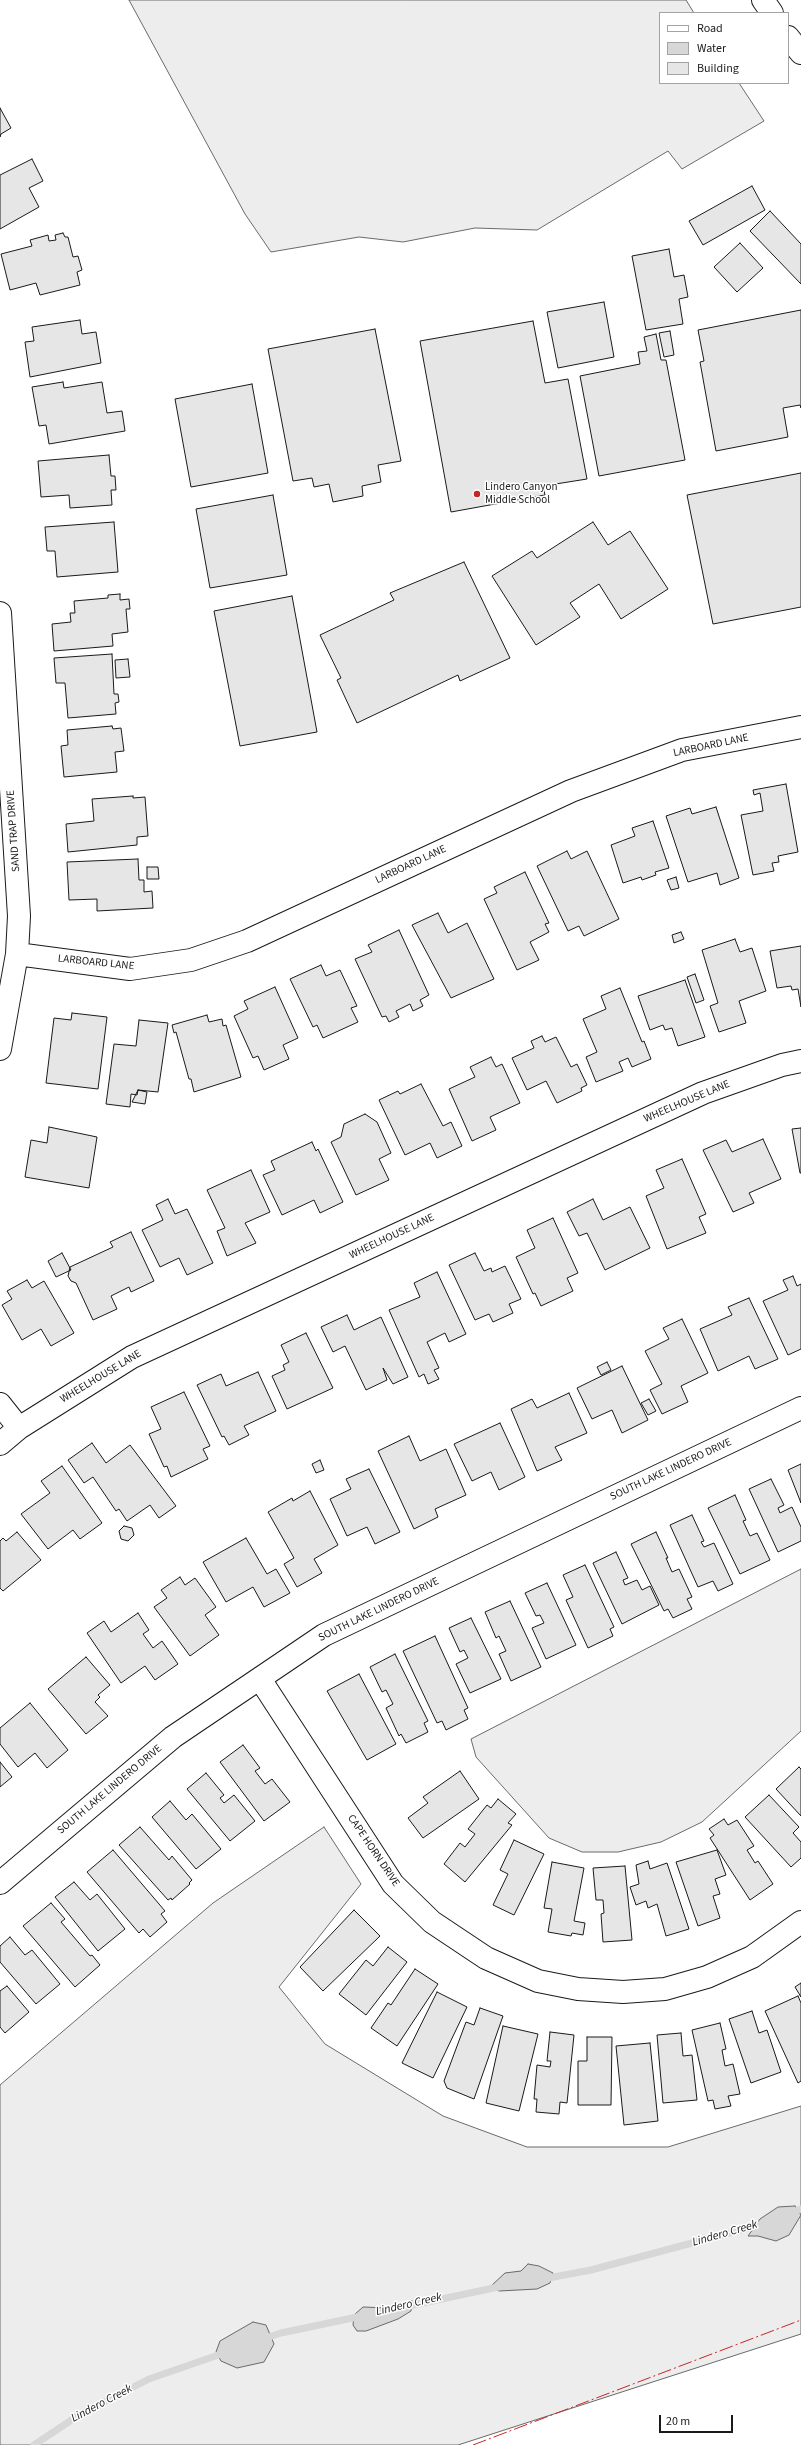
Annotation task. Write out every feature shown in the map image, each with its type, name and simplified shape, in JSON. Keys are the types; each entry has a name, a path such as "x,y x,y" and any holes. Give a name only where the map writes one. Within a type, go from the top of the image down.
{"street":[{"path":"763,0 771,12"},
{"path":"789,38 801,53"},
{"name":"SAND TRAP DRIVE","path":"0,613 19,916 17,954 0,1049"},
{"name":"LARBOARD LANE","path":"17,954 130,968 191,960 247,941 570,791 682,750 801,728"},
{"name":"WHEELHOUSE LANE","path":"0,1444 19,1428 132,1357 703,1093 782,1065 801,1061"},
{"path":"0,1404 19,1428"},
{"name":"SOUTH LAKE LINDERO DRIVE","path":"0,1883 172,1737 324,1635 801,1408"},
{"name":"CAPE HORN DRIVE","path":"260,1679 394,1884 432,1922 486,1958 538,1981 578,1989 623,1992 665,1989 707,1977 752,1957 801,1922"}],"shaded area":[{"path":"129,0 686,0 693,12 659,12 659,84 740,84 764,121 682,169 668,151 537,230 475,228 403,242 359,237 271,252 245,214"},
{"path":"801,1569 801,1731 702,1822 661,1842 618,1852 582,1852 549,1838 476,1757 471,1739"},
{"path":"324,1827 361,1884 279,1987 325,2044 443,2116 527,2147 668,2147 801,2106 801,2334 458,2445 0,2445 0,2085 213,1903"}],"water":[{"path":"795,2206 801,2215 789,2235 776,2241 758,2236 748,2236 760,2219 778,2207"},
{"path":"528,2264 539,2266 553,2273 550,2283 537,2289 499,2291 491,2286 505,2273 521,2271"},
{"path":"412,2301 411,2311 398,2319 366,2331 357,2331 353,2325 354,2315 363,2307 388,2308"},
{"path":"253,2322 266,2325 274,2344 264,2362 237,2368 221,2361 216,2352 220,2341"}],"building":[{"path":"0,108 11,128 1,134 0,137"},
{"path":"32,159 43,181 29,188 39,207 0,229 0,175"},
{"path":"752,186 765,210 703,245 689,221"},
{"path":"770,211 801,244 801,284 750,231"},
{"path":"63,233 65,237 68,237 73,257 78,256 82,270 77,272 80,285 40,295 36,283 10,290 1,254 32,246 30,240 48,235 49,241 56,240 55,235"},
{"path":"740,243 763,268 737,292 714,267"},
{"path":"669,249 674,277 684,275 688,297 679,299 683,324 646,330 632,256"},
{"path":"604,302 614,357 558,368 547,312"},
{"path":"801,310 801,408 800,405 783,408 788,437 716,451 700,362 704,361 698,330"},
{"path":"80,320 82,334 96,332 101,363 30,377 25,342 34,341 32,327"},
{"path":"533,321 545,383 568,379 587,479 543,486 545,495 451,512 420,341"},
{"path":"375,329 401,461 378,465 381,482 362,486 363,496 333,502 329,484 314,487 312,478 293,481 268,349"},
{"path":"670,331 674,355 664,357 659,333"},
{"path":"656,334 661,360 666,360 685,460 599,476 580,376 640,364 638,352 647,351 644,337"},
{"path":"63,382 64,388 102,382 107,413 122,411 125,431 49,444 46,425 39,426 32,387"},
{"path":"252,384 268,473 191,487 175,399"},
{"path":"109,455 111,476 115,476 116,490 111,490 112,505 70,508 69,495 41,497 38,461"},
{"path":"801,473 801,607 713,624 687,495"},
{"path":"273,495 287,575 210,588 196,509"},
{"path":"114,522 118,572 57,577 55,551 47,551 45,527"},
{"path":"593,522 608,545 630,531 668,589 621,619 599,584 570,603 580,617 536,645 492,576 532,551 537,558"},
{"path":"464,562 510,658 460,681 458,675 357,723 337,680 341,678 320,635 394,600 390,593"},
{"path":"120,594 120,600 129,599 130,609 126,609 128,632 112,634 113,646 54,651 52,624 71,622 70,613 75,613 74,601 108,598 108,595"},
{"path":"292,596 317,732 240,746 214,611"},
{"path":"112,654 114,694 118,694 119,702 115,703 116,714 68,718 65,683 56,683 54,658"},
{"path":"128,659 130,677 116,678 115,660"},
{"path":"112,726 113,729 121,728 124,751 115,752 117,772 64,777 61,746 68,745 67,730"},
{"path":"786,784 798,852 778,856 779,862 772,863 774,871 753,875 741,815 763,811 760,793 754,795 753,790"},
{"path":"133,796 133,798 145,797 148,836 137,837 137,845 68,852 66,824 94,821 92,799"},
{"path":"716,807 739,878 720,885 717,873 688,882 666,816 690,808 692,814"},
{"path":"653,821 669,868 655,872 656,875 642,880 641,877 623,883 611,845 635,836 632,828"},
{"path":"567,851 571,859 587,851 619,919 584,936 579,926 568,931 537,866"},
{"path":"138,859 139,880 144,880 144,892 152,891 153,908 97,911 97,899 69,900 67,862"},
{"path":"147,867 158,867 159,879 147,879"},
{"path":"525,872 549,923 545,924 549,932 530,942 539,960 517,970 484,899 497,893 494,887"},
{"path":"676,877 679,888 671,890 667,880"},
{"path":"438,913 448,933 467,923 494,979 451,998 412,925"},
{"path":"399,930 429,995 420,1000 423,1006 413,1011 410,1004 396,1011 399,1017 389,1022 386,1016 382,1017 355,959 372,952 368,945"},
{"path":"681,932 684,939 674,943 672,935"},
{"path":"735,939 740,952 752,948 766,991 739,1001 746,1023 719,1032 710,1006 718,1003 702,950"},
{"path":"801,946 801,1007 798,989 792,990 791,986 777,988 770,951"},
{"path":"321,965 326,976 340,970 357,1006 351,1008 358,1022 323,1038 317,1025 313,1027 290,979"},
{"path":"695,974 704,1000 696,1003 687,977"},
{"path":"685,980 705,1037 678,1046 672,1028 665,1030 663,1025 650,1030 638,996"},
{"path":"275,987 298,1038 283,1045 289,1059 264,1070 258,1056 253,1058 234,1016 248,1009 244,1001"},
{"path":"620,988 642,1042 644,1041 651,1059 632,1067 628,1058 619,1062 623,1071 596,1082 586,1057 597,1052 583,1019 606,1009 601,996"},
{"path":"72,1013 107,1017 98,1089 46,1083 54,1018 71,1020"},
{"path":"207,1015 209,1022 222,1019 223,1026 226,1025 241,1077 194,1092 176,1032 174,1033 172,1025"},
{"path":"139,1020 168,1023 158,1092 138,1090 137,1095 131,1094 130,1107 106,1104 114,1044 136,1046"},
{"path":"542,1036 545,1042 556,1037 571,1067 577,1064 587,1085 581,1088 582,1091 557,1103 546,1081 527,1090 512,1058 534,1048 531,1041"},
{"path":"491,1057 496,1067 502,1064 520,1103 490,1117 496,1130 472,1141 449,1089 475,1077 470,1067"},
{"path":"421,1084 443,1126 451,1122 462,1146 437,1158 430,1143 405,1155 379,1100 398,1091 400,1094"},
{"path":"138,1090 147,1092 145,1104 132,1102"},
{"path":"365,1114 377,1122 391,1153 379,1159 389,1180 356,1195 331,1142 341,1137 344,1124"},
{"path":"49,1127 97,1137 89,1188 25,1177 31,1140 47,1143"},
{"path":"801,1128 801,1173 800,1173 792,1129"},
{"path":"763,1139 781,1179 749,1193 754,1203 733,1212 703,1150 726,1140 732,1152"},
{"path":"312,1142 316,1151 318,1149 343,1202 320,1213 314,1200 282,1215 263,1175 275,1170 271,1161"},
{"path":"682,1159 706,1214 699,1217 706,1233 667,1249 646,1196 664,1188 656,1170"},
{"path":"251,1170 270,1212 245,1223 256,1243 227,1256 217,1231 225,1228 207,1190"},
{"path":"168,1199 175,1214 187,1209 213,1263 187,1275 179,1258 160,1267 142,1230 163,1220 156,1205"},
{"path":"593,1199 603,1220 630,1207 650,1248 605,1270 587,1233 579,1236 567,1212"},
{"path":"553,1218 578,1273 567,1278 573,1291 541,1306 535,1293 533,1294 516,1257 535,1248 527,1230"},
{"path":"131,1232 154,1281 131,1292 129,1287 111,1296 117,1309 93,1320 76,1283 71,1281 68,1276 70,1267 113,1247 110,1242"},
{"path":"62,1253 71,1270 56,1277 48,1261"},
{"path":"475,1253 484,1271 491,1268 492,1272 505,1266 521,1299 509,1304 513,1313 493,1322 489,1314 475,1320 449,1265"},
{"path":"437,1272 466,1334 449,1342 445,1333 427,1342 439,1368 434,1370 439,1379 428,1384 424,1374 419,1377 389,1310 420,1297 414,1283"},
{"path":"793,1276 797,1286 801,1284 801,1349 788,1355 763,1301 788,1290 783,1280"},
{"path":"27,1280 32,1288 44,1281 74,1333 51,1346 41,1329 22,1340 2,1305 12,1299 7,1291"},
{"path":"749,1298 778,1359 755,1369 749,1356 718,1371 700,1329 732,1315 728,1307"},
{"path":"347,1315 354,1330 381,1317 408,1377 393,1384 383,1368 387,1380 366,1390 345,1346 333,1352 321,1327"},
{"path":"682,1319 708,1373 681,1386 688,1402 662,1414 650,1390 662,1384 645,1351 669,1339 663,1328"},
{"path":"306,1333 333,1388 287,1409 272,1376 285,1370 283,1365 289,1362 281,1345"},
{"path":"607,1362 611,1370 601,1375 597,1367"},
{"path":"622,1366 648,1420 622,1433 612,1410 592,1419 577,1388"},
{"path":"258,1372 276,1411 244,1426 249,1435 229,1445 224,1436 222,1437 197,1385 221,1374 226,1386"},
{"path":"184,1392 210,1446 203,1449 208,1459 171,1477 167,1466 164,1467 149,1434 161,1429 151,1407"},
{"path":"569,1393 587,1433 555,1447 562,1460 537,1471 511,1409 532,1399 537,1408"},
{"path":"649,1399 656,1411 648,1415 641,1403"},
{"path":"500,1423 525,1477 499,1490 491,1472 472,1481 454,1444"},
{"path":"409,1436 420,1461 446,1449 466,1495 435,1509 438,1517 414,1529 378,1451"},
{"path":"92,1443 106,1463 130,1445 176,1506 159,1518 150,1505 127,1521 119,1509 116,1511 93,1477 84,1483 68,1460"},
{"path":"320,1460 324,1470 316,1473 312,1464"},
{"path":"801,1464 801,1503 788,1470"},
{"path":"62,1466 102,1523 80,1539 73,1530 48,1549 21,1514 50,1493 41,1481"},
{"path":"369,1469 400,1532 375,1544 367,1527 347,1536 330,1499 351,1489 346,1479"},
{"path":"771,1479 784,1505 778,1508 780,1513 792,1507 801,1527 801,1541 778,1552 749,1489"},
{"path":"310,1491 338,1545 314,1559 322,1573 297,1587 284,1564 294,1558 268,1512 292,1498 293,1501"},
{"path":"735,1495 746,1520 743,1521 750,1536 757,1533 770,1560 740,1574 708,1508"},
{"path":"692,1515 704,1541 701,1542 704,1547 714,1543 733,1584 718,1591 713,1581 698,1587 670,1525"},
{"path":"124,1526 132,1528 134,1535 128,1541 121,1539 119,1531"},
{"path":"17,1532 41,1560 3,1591 0,1588 0,1541 3,1538 6,1541"},
{"path":"656,1532 668,1558 666,1558 672,1572 679,1569 692,1597 687,1599 692,1609 673,1618 668,1609 664,1611 631,1544"},
{"path":"246,1538 267,1574 276,1569 290,1593 264,1607 253,1587 226,1602 203,1562"},
{"path":"616,1552 628,1578 623,1580 625,1585 637,1580 642,1590 650,1586 659,1605 622,1624 593,1563"},
{"path":"585,1565 614,1627 610,1629 613,1636 588,1648 566,1600 573,1597 563,1575"},
{"path":"180,1577 185,1585 195,1578 216,1607 205,1615 219,1635 190,1656 154,1607 167,1598 161,1590"},
{"path":"547,1583 576,1645 546,1659 532,1628 544,1623 540,1615 536,1616 525,1593"},
{"path":"510,1601 541,1667 511,1681 499,1654 506,1651 499,1636 496,1638 485,1612"},
{"path":"138,1613 149,1630 143,1634 153,1648 162,1641 178,1664 155,1680 145,1666 121,1683 87,1633 104,1621 111,1632"},
{"path":"471,1618 501,1679 470,1693 456,1664 468,1658 464,1650 460,1652 449,1628"},
{"path":"435,1636 468,1708 464,1710 468,1719 446,1730 442,1721 437,1723 403,1651"},
{"path":"395,1654 428,1721 424,1723 428,1732 406,1743 401,1734 399,1736 386,1708 393,1704 386,1690 382,1692 370,1667"},
{"path":"86,1657 110,1685 98,1695 100,1697 95,1702 108,1716 86,1734 48,1689"},
{"path":"359,1674 396,1744 367,1760 327,1691"},
{"path":"30,1703 68,1750 47,1768 35,1753 18,1767 0,1744 0,1728"},
{"path":"243,1745 260,1768 255,1771 265,1784 272,1779 290,1802 264,1821 220,1762"},
{"path":"0,1762 12,1777 0,1787"},
{"path":"799,1767 801,1769 801,1816 776,1789"},
{"path":"460,1771 479,1799 423,1838 408,1818 428,1803 423,1797"},
{"path":"206,1773 224,1795 220,1798 224,1803 234,1795 255,1821 230,1841 187,1789"},
{"path":"769,1795 799,1827 793,1833 801,1842 801,1858 791,1867 745,1817"},
{"path":"498,1799 516,1814 508,1823 512,1825 465,1882 444,1864 460,1843 465,1847 475,1834 468,1829 487,1805 491,1808"},
{"path":"170,1801 186,1820 192,1814 221,1849 196,1869 152,1817"},
{"path":"724,1819 728,1825 737,1820 754,1846 747,1850 755,1863 758,1861 773,1884 750,1900 710,1838 714,1835 709,1829"},
{"path":"140,1827 169,1860 172,1856 192,1880 189,1883 190,1884 172,1900 171,1898 168,1900 119,1845"},
{"path":"514,1840 544,1854 514,1915 493,1905 508,1874 500,1870"},
{"path":"113,1850 165,1911 161,1914 167,1922 150,1937 143,1929 139,1933 87,1872"},
{"path":"717,1850 726,1875 715,1879 720,1894 713,1896 720,1918 698,1926 676,1862"},
{"path":"648,1861 650,1869 667,1863 689,1929 666,1936 657,1904 648,1908 646,1901 636,1905 630,1887 639,1884 636,1865"},
{"path":"552,1862 584,1868 574,1921 585,1923 583,1935 572,1933 571,1936 548,1932 552,1909 544,1908"},
{"path":"625,1866 632,1940 603,1942 601,1914 604,1913 603,1900 596,1900 593,1868"},
{"path":"74,1882 90,1900 97,1894 125,1929 98,1951 55,1897"},
{"path":"51,1903 65,1919 61,1922 90,1956 92,1955 100,1965 75,1987 23,1926"},
{"path":"354,1910 380,1936 323,1991 300,1967"},
{"path":"10,1937 25,1955 32,1950 60,1984 36,2004 0,1962 0,1946"},
{"path":"388,1947 407,1962 366,2015 339,1994 366,1960 373,1966"},
{"path":"415,1969 438,1984 397,2046 371,2028 388,2003 391,2005"},
{"path":"801,1983 801,1997 795,1987"},
{"path":"7,1986 29,2012 5,2033 0,2027 0,1991"},
{"path":"437,1992 467,2007 433,2078 402,2063"},
{"path":"798,1996 801,2003 801,2081 798,2083 765,2011"},
{"path":"480,2008 503,2016 474,2099 447,2088 444,2081 466,2022 474,2025"},
{"path":"752,2011 759,2033 767,2030 781,2072 751,2083 729,2019"},
{"path":"720,2023 726,2049 722,2050 725,2066 733,2064 740,2094 728,2096 731,2106 715,2109 713,2100 708,2101 692,2030"},
{"path":"503,2026 538,2034 519,2111 486,2103"},
{"path":"550,2032 574,2035 567,2103 560,2102 559,2114 536,2112 537,2099 534,2099 537,2065 550,2067 551,2061 547,2061"},
{"path":"681,2033 683,2056 692,2055 697,2100 663,2103 657,2035"},
{"path":"587,2037 612,2037 611,2105 578,2105 578,2061 587,2061"},
{"path":"650,2043 658,2121 624,2125 616,2046"}],"waterway":[{"name":"Lindero Creek","path":"790,2213 801,2209"},
{"name":"Lindero Creek","path":"543,2279 591,2270 763,2224"},
{"name":"Lindero Creek","path":"404,2307 503,2286"},
{"name":"Lindero Creek","path":"263,2339 281,2333 362,2316"},
{"name":"Lindero Creek","path":"34,2445 79,2415 149,2379 227,2352"}],"power":[{"path":"473,2445 801,2320"}],"place":[{"name":"Lindero Canyon Middle School","path":"477,494"}]}
